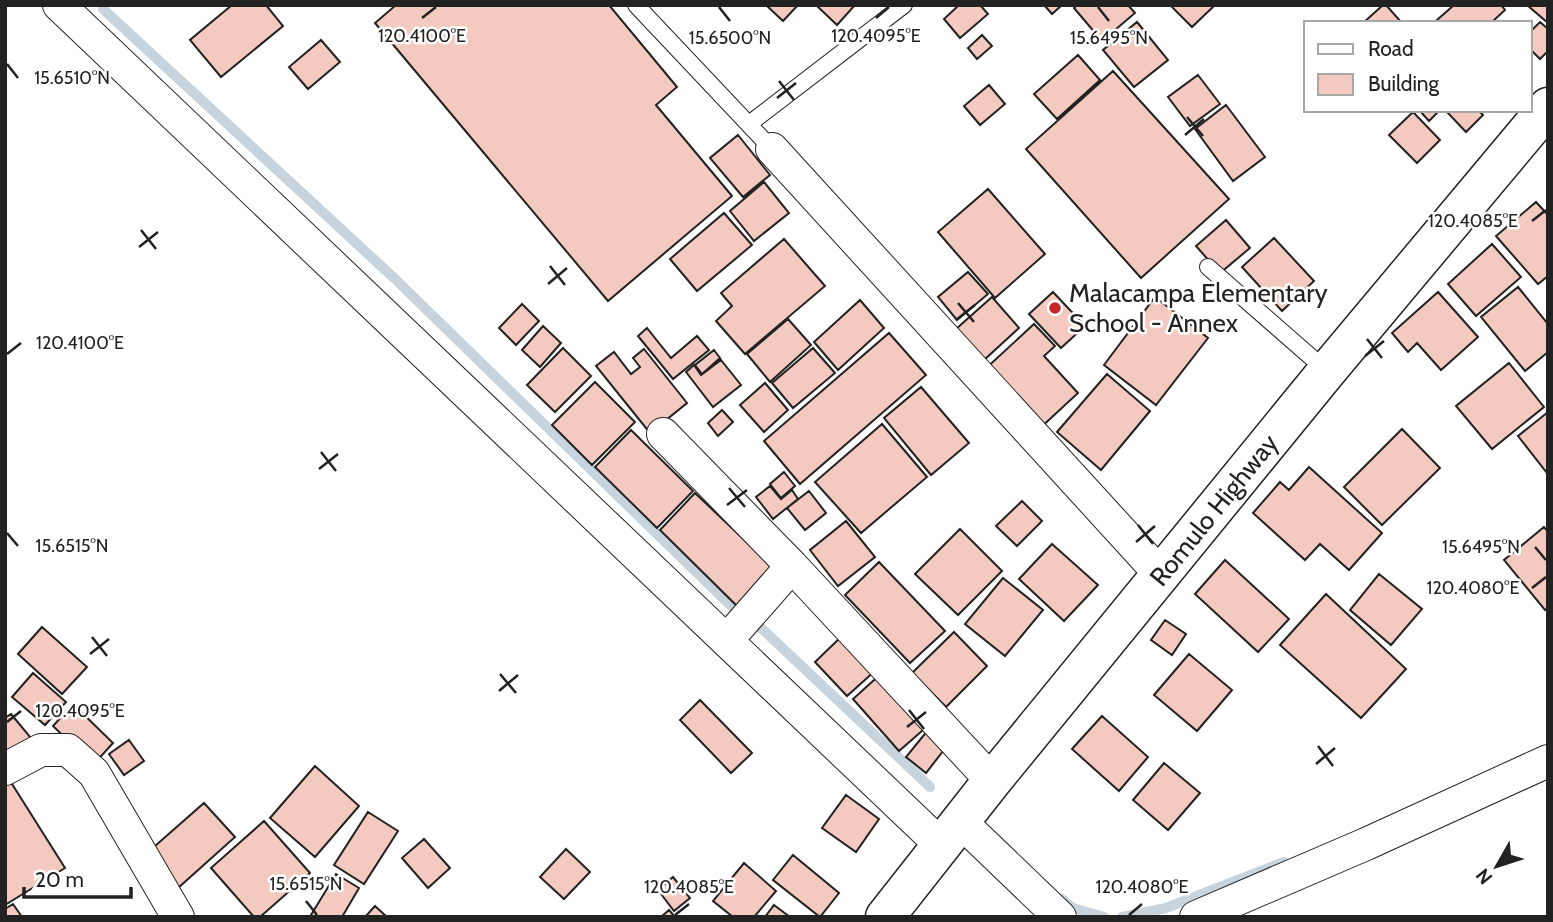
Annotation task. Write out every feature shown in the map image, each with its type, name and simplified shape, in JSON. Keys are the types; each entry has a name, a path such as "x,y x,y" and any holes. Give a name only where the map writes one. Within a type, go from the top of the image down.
{"highway":[{"name":"Romulo Highway","path":"885,917 992,781 1327,371 1548,107"}],"street":[{"path":"67,8 727,640 950,833 1060,917"},
{"path":"772,149 1162,576"},
{"path":"663,434 792,566 992,781"},
{"path":"727,640 792,566"},
{"path":"5,769 41,750 68,750 94,774 177,917"},
{"path":"1196,917 1548,761"}],"lane":[{"path":"636,5 772,149"},
{"path":"749,124 904,5"},
{"path":"1208,267 1327,371"}],"building":[{"path":"232,5 266,5 283,26 221,77 190,40"},
{"path":"396,5 609,5 677,87 656,105 732,196 608,301 375,23"},
{"path":"766,5 798,5 783,21"},
{"path":"816,5 855,5 837,25"},
{"path":"959,5 980,5 988,14 960,38 944,19"},
{"path":"1044,5 1062,5 1052,14"},
{"path":"1077,5 1128,5 1135,13 1102,41 1074,8"},
{"path":"1215,5 1192,27 1172,7"},
{"path":"1386,5 1400,21 1365,21"},
{"path":"1454,5 1501,5 1505,10 1493,21 1437,20"},
{"path":"1527,5 1548,5 1548,23"},
{"path":"1137,22 1168,60 1134,87 1103,50"},
{"path":"1540,22 1548,29 1548,51 1540,59 1532,51 1532,30"},
{"path":"982,35 992,46 977,59 968,48"},
{"path":"321,40 340,62 308,89 289,67"},
{"path":"1078,55 1100,80 1057,119 1034,94"},
{"path":"1113,71 1229,199 1141,278 1026,149"},
{"path":"1198,75 1220,104 1190,126 1168,97"},
{"path":"989,85 1005,104 980,125 964,106"},
{"path":"1226,105 1265,157 1233,181 1195,129"},
{"path":"1413,112 1440,140 1417,163 1389,135"},
{"path":"1421,112 1438,112 1429,121"},
{"path":"1447,112 1480,112 1483,115 1466,132"},
{"path":"738,135 770,175 743,197 710,158"},
{"path":"764,182 789,213 754,241 730,211"},
{"path":"988,189 1045,254 995,298 938,232"},
{"path":"1536,202 1548,215 1548,276 1538,284 1496,236"},
{"path":"724,213 752,245 697,291 670,259"},
{"path":"1226,220 1250,248 1220,273 1196,246"},
{"path":"1274,238 1314,281 1282,311 1242,267"},
{"path":"784,239 825,286 745,354 716,321 732,306 721,293"},
{"path":"1492,244 1521,277 1476,316 1448,284"},
{"path":"968,272 988,294 957,320 938,297"},
{"path":"1518,287 1548,324 1548,352 1525,371 1481,317"},
{"path":"1053,292 1085,326 1061,348 1029,314"},
{"path":"1438,292 1478,337 1441,370 1417,343 1408,352 1392,333"},
{"path":"992,297 1019,328 984,360 956,329"},
{"path":"1155,297 1208,338 1156,405 1104,365"},
{"path":"860,300 884,328 838,370 814,342"},
{"path":"522,304 539,321 516,345 499,328"},
{"path":"788,319 811,345 770,382 747,354"},
{"path":"1034,324 1055,346 1044,356 1078,393 1038,430 983,371"},
{"path":"543,326 561,343 540,367 522,350"},
{"path":"647,328 671,358 697,336 709,350 673,379 638,336"},
{"path":"889,333 926,375 800,484 764,441"},
{"path":"563,348 591,376 555,412 527,385"},
{"path":"813,348 835,373 793,408 772,383"},
{"path":"644,349 687,403 650,433 596,366 614,352 631,374 640,367 633,358"},
{"path":"714,350 720,358 702,374 695,365"},
{"path":"721,360 741,385 713,407 686,372 694,365 701,375"},
{"path":"1509,363 1544,407 1492,449 1456,406"},
{"path":"1107,374 1150,411 1101,470 1057,432"},
{"path":"595,382 635,422 592,465 552,425"},
{"path":"765,383 788,410 764,432 740,405"},
{"path":"921,387 969,443 931,475 884,418"},
{"path":"722,410 733,422 718,436 708,423"},
{"path":"1548,412 1548,472 1547,473 1518,436"},
{"path":"882,424 927,477 861,533 815,482"},
{"path":"1402,429 1440,468 1382,525 1344,487"},
{"path":"631,430 693,491 657,528 595,467"},
{"path":"1309,467 1382,533 1349,570 1320,544 1305,560 1253,513 1280,482 1289,490"},
{"path":"784,472 795,486 781,498 770,484"},
{"path":"770,486 781,499 792,490 798,499 773,519 756,497"},
{"path":"809,491 826,513 805,530 787,508"},
{"path":"695,493 779,573 742,611 660,530"},
{"path":"1022,501 1042,521 1017,546 996,526"},
{"path":"846,521 875,557 838,586 810,550"},
{"path":"1544,527 1548,532 1548,608 1545,610 1504,560"},
{"path":"960,529 1002,571 958,615 915,574"},
{"path":"1052,544 1098,585 1064,621 1019,579"},
{"path":"1225,560 1289,619 1258,652 1195,594"},
{"path":"879,562 945,631 910,663 845,595"},
{"path":"1379,574 1422,609 1391,645 1350,610"},
{"path":"1003,578 1043,610 1005,656 965,624"},
{"path":"1326,594 1406,669 1361,718 1280,645"},
{"path":"1165,620 1186,634 1172,655 1151,640"},
{"path":"42,627 87,667 62,694 18,654"},
{"path":"954,632 987,666 946,707 912,673"},
{"path":"843,635 876,670 847,696 815,662"},
{"path":"1189,654 1232,690 1197,731 1154,695"},
{"path":"884,671 930,724 899,751 853,699"},
{"path":"33,673 66,702 45,725 12,697"},
{"path":"700,700 752,753 731,773 680,720"},
{"path":"73,704 113,743 93,765 53,726"},
{"path":"11,714 31,738 5,758 5,718"},
{"path":"1102,716 1148,757 1119,791 1072,749"},
{"path":"928,730 947,746 926,773 906,757"},
{"path":"129,740 144,761 124,775 109,754"},
{"path":"1164,763 1200,793 1168,830 1133,800"},
{"path":"315,766 359,806 315,857 270,818"},
{"path":"7,776 65,868 5,905 5,777"},
{"path":"846,795 879,819 856,852 822,828"},
{"path":"204,803 235,837 178,888 147,853"},
{"path":"368,812 398,831 364,884 334,865"},
{"path":"264,821 310,873 260,917 254,917 211,868"},
{"path":"424,839 450,868 428,888 402,858"},
{"path":"566,849 590,872 564,899 540,877"},
{"path":"793,855 839,893 820,917 773,880"},
{"path":"744,863 776,891 754,917 733,917 713,901"},
{"path":"336,874 359,888 342,917 314,917 311,915"},
{"path":"673,877 690,898 674,911 658,890"},
{"path":"13,904 22,917 5,917 5,909"},
{"path":"774,905 790,917 765,917"},
{"path":"375,906 387,917 365,917"},
{"path":"669,910 675,917 661,917"}],"waterway":[{"path":"103,9 394,278 731,606"},
{"path":"760,627 930,787"},
{"path":"1122,917 1166,908 1284,862"},
{"path":"1062,899 1073,908 1104,917"}],"place":[{"name":"Malacampa Elementary School - Annex","path":"1055,308"}]}
